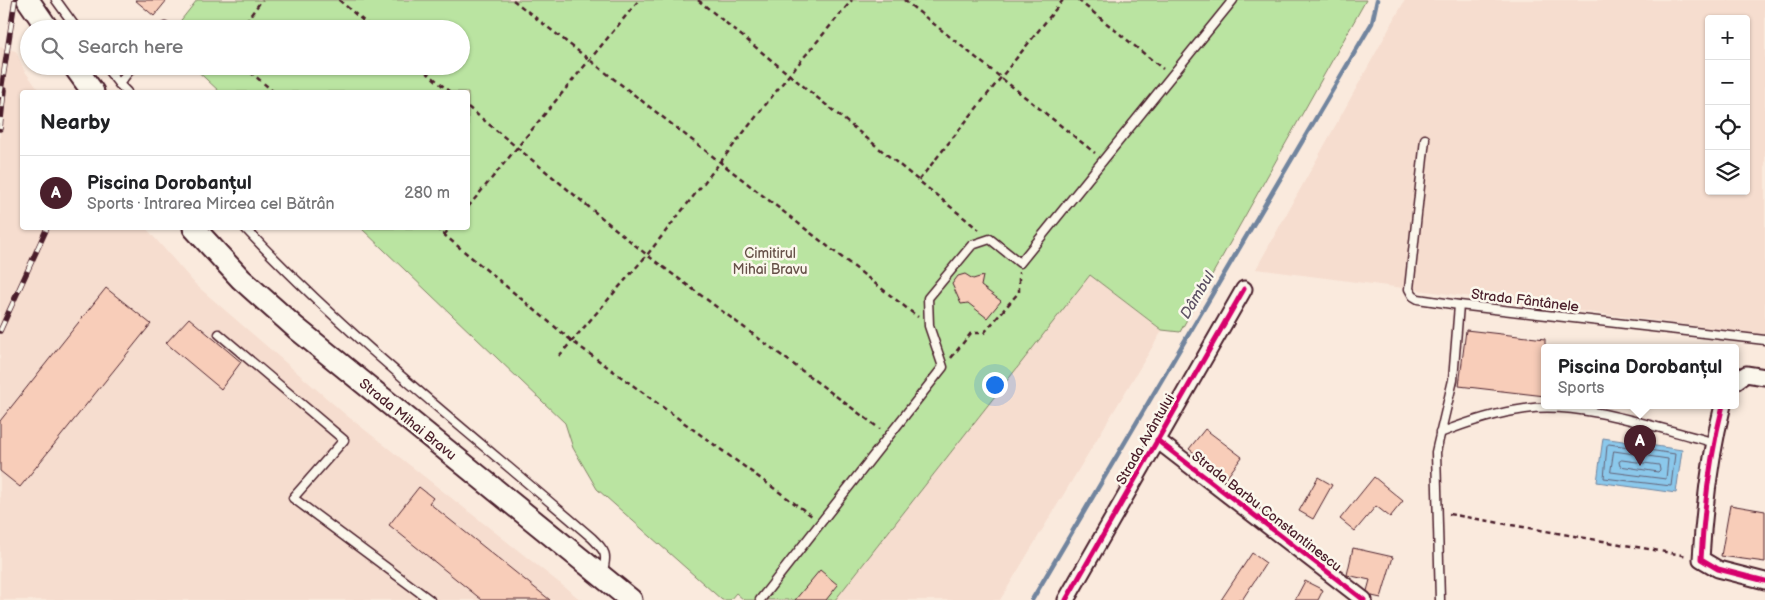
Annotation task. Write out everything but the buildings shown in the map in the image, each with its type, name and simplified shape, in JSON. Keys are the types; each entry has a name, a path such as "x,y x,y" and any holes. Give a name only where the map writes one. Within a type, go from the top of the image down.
{"main road":[{"path":"28,0 42,20"},
{"path":"80,75 91,90"},
{"name":"Strada Mihai Bravu","path":"196,230 241,279 296,328 631,600"}],"street":[{"name":"Strada Avântului","path":"1072,598 1157,440 1244,289"},
{"path":"1739,379 1746,374 1765,376"},
{"path":"1722,409 1713,442 1704,510 1701,559 1718,569 1765,582"},
{"name":"Strada Barbu Constantinescu","path":"1157,440 1364,600"}],"lane":[{"path":"56,0 70,20"},
{"path":"760,600 944,367 930,326 928,298 972,245 990,239 1020,263 1233,0"},
{"path":"112,75 125,90"},
{"path":"120,84 126,75"},
{"path":"1425,139 1409,288 1413,296 1418,299 1458,305"},
{"path":"246,230 294,280 353,335 592,538 604,550 607,558 602,576"},
{"name":"Strada Fântânele","path":"1440,600 1436,452 1452,380 1458,305 1765,340"},
{"path":"219,334 344,440 292,498 430,600"},
{"path":"1440,433 1483,417 1526,408 1541,408"},
{"path":"1578,409 1713,442"}],"path":[{"path":"247,20 262,0"},
{"path":"339,0 362,20"},
{"path":"514,0 930,326"},
{"path":"470,205 639,0"},
{"path":"698,0 990,239"},
{"path":"560,356 647,255 789,75 852,0"},
{"path":"904,0 1104,160"},
{"path":"919,181 1063,0"},
{"path":"1078,0 1172,76"},
{"path":"254,75 272,90"},
{"path":"430,75 448,90"},
{"path":"470,109 647,255 890,436"},
{"path":"438,230 572,341 822,522"},
{"path":"444,235 448,230"},
{"path":"944,367 971,333 984,333 1019,292 1020,263"},
{"path":"1438,512 1701,559"}],"shaded area":[{"path":"1405,0 1765,0 1765,335 1256,269"},
{"path":"0,47 16,51 20,60 20,75 28,75 39,90 20,90 20,230 148,230 196,285 346,415 581,600 0,600"},
{"path":"1090,275 1162,331 1000,600 835,600"}],"green space":[{"name":"Cimitirul Mihai Bravu","path":"197,0 1366,0 1180,332 1162,330 1090,275 835,600 744,600 736,593 730,600 722,600 597,489 573,448 565,423 363,230 470,230 470,90 218,90 202,75 470,75 470,20 181,20"}],"water":[{"path":"1603,438 1682,450 1676,493 1597,482"}],"waterway":[{"name":"Dâmbul","path":"1032,600 1372,23 1377,0"}],"railway":[{"path":"0,97 15,0"},
{"path":"0,129 4,90"},
{"path":"0,331 46,230"}],"cycle path":[{"path":"1066,600 1244,289"},
{"path":"1722,409 1708,481 1701,559 1718,569 1765,581"},
{"path":"1157,440 1364,600"}],"place":[{"name":"Piscina Dorobanțul","path":"1640,466"}]}
